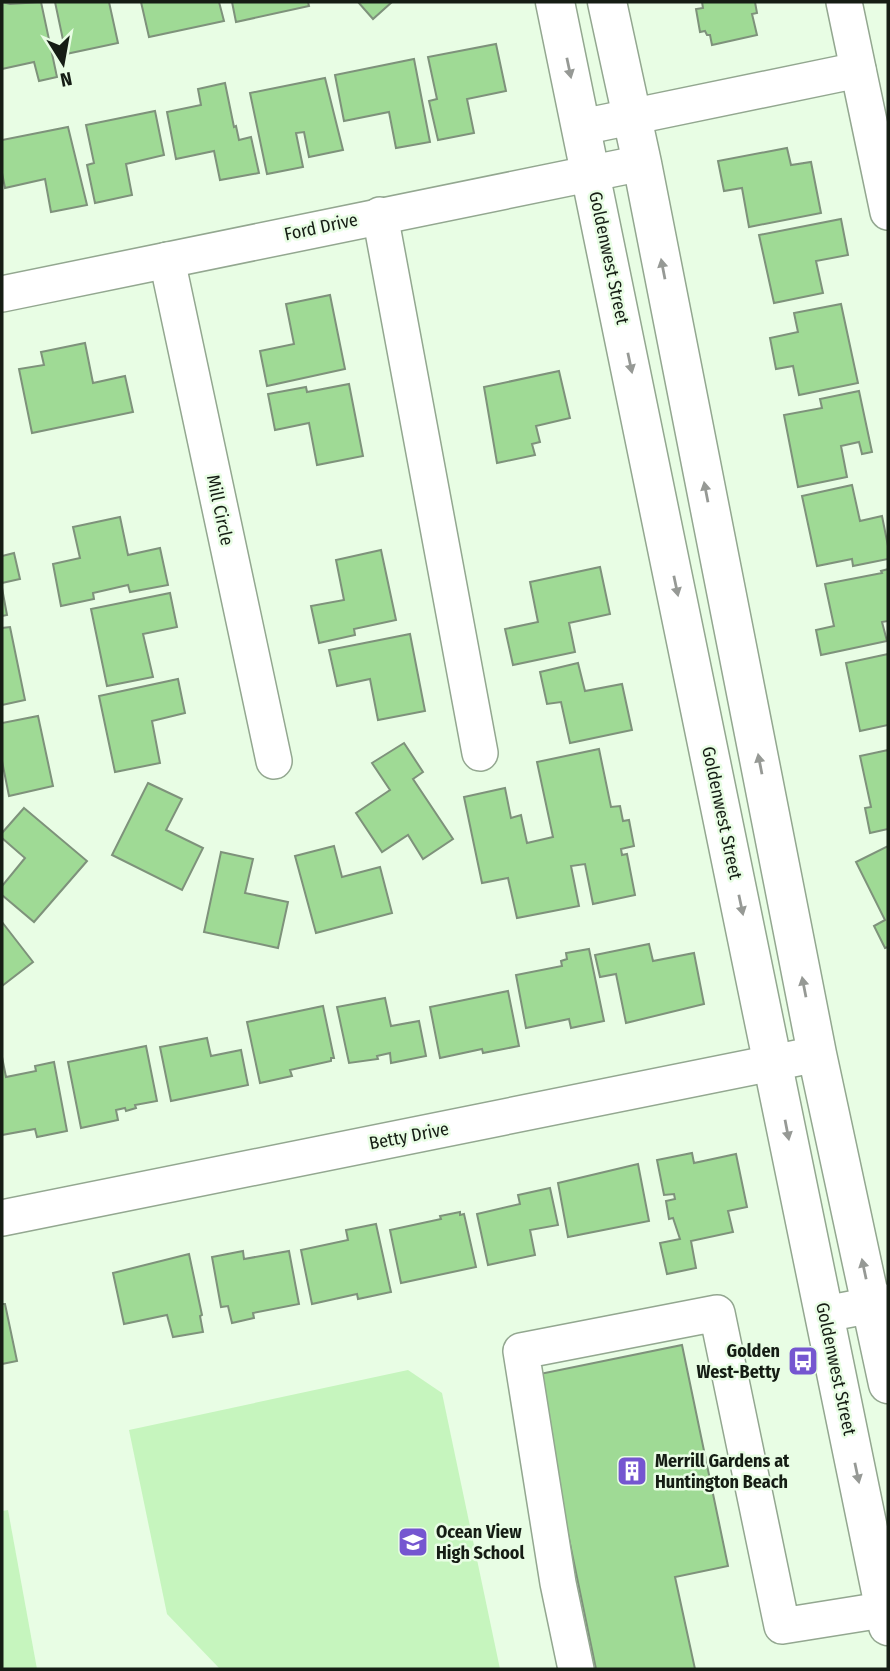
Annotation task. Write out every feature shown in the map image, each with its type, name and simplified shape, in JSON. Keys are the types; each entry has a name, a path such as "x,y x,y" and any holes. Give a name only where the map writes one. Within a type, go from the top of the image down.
{"main road":[{"name":"Goldenwest Street","path":"555,2 887,1614"},
{"path":"607,2 642,163 817,1054 880,1304 888,1384"}],"street":[{"path":"844,2 888,212"},
{"path":"582,127 858,70"},
{"name":"Ford Drive","path":"2,294 642,163"},
{"path":"380,215 480,753"},
{"name":"Mill Circle","path":"167,260 274,761"},
{"name":"Betty Drive","path":"2,1218 817,1054"},
{"path":"825,1314 880,1304"},
{"path":"576,1669 558,1583 521,1351 717,1313 782,1626 887,1614"}],"green space":[{"path":"408,1370 442,1393 500,1669 220,1669 167,1614 129,1430"},
{"path":"8,1510 37,1669 2,1669 2,1511"}],"building":[{"path":"2,2 41,2 57,77 39,81 34,62 2,69"},
{"path":"55,2 109,2 118,43 66,54"},
{"path":"141,2 219,2 224,21 149,37"},
{"path":"232,2 308,2 309,6 236,22"},
{"path":"358,2 392,2 373,19"},
{"path":"702,2 755,2 757,13 752,14 757,35 712,45 710,35 705,31 700,32 696,9 703,8"},
{"path":"496,44 506,91 467,99 474,133 438,140 429,101 437,99 428,57"},
{"path":"414,59 430,142 396,148 389,112 344,121 335,75"},
{"path":"325,78 343,150 309,157 304,132 296,133 303,167 267,174 250,93"},
{"path":"225,83 234,127 236,126 239,140 251,137 259,173 220,180 214,151 176,159 167,112 201,105 198,89"},
{"path":"155,111 164,155 126,164 132,195 95,203 87,165 94,163 86,125"},
{"path":"68,127 87,205 51,212 45,179 5,188 2,140"},
{"path":"787,148 791,165 811,162 821,213 749,227 742,188 724,191 718,161"},
{"path":"841,219 848,255 816,261 823,293 774,303 759,235"},
{"path":"330,295 345,369 267,386 260,351 294,344 286,304"},
{"path":"841,304 858,383 799,395 793,366 776,369 770,338 798,332 794,313"},
{"path":"85,343 93,383 125,376 133,412 32,433 19,369 44,365 41,352"},
{"path":"559,371 570,418 536,426 540,442 532,444 535,455 497,463 484,387"},
{"path":"349,384 363,456 317,465 309,423 275,430 268,394 306,387 307,392"},
{"path":"859,391 872,452 862,454 859,442 841,446 847,477 798,487 784,415 822,408 820,399"},
{"path":"852,485 860,521 882,516 888,559 853,566 852,559 817,566 802,496"},
{"path":"120,517 128,555 160,548 168,585 130,592 128,585 93,593 94,599 61,606 53,564 80,558 73,527"},
{"path":"381,550 396,620 354,629 355,635 319,643 311,606 344,600 336,560"},
{"path":"14,553 20,579 2,583 2,556"},
{"path":"600,567 610,614 569,623 575,652 513,665 505,629 538,622 530,582"},
{"path":"888,569 888,621 882,622 887,641 821,655 816,630 834,626 825,584 882,573 881,571"},
{"path":"2,588 7,615 2,616"},
{"path":"170,593 177,627 143,634 153,677 107,686 91,609"},
{"path":"10,627 25,700 2,705 2,628"},
{"path":"410,634 425,711 378,720 370,679 337,686 329,650"},
{"path":"888,654 888,725 860,731 846,663"},
{"path":"578,663 585,691 622,684 632,730 570,743 561,702 547,704 540,672"},
{"path":"178,679 185,713 152,721 160,763 115,772 99,696"},
{"path":"38,716 53,786 9,796 2,761 2,723"},
{"path":"404,743 423,772 413,779 453,839 423,859 408,835 382,852 356,813 390,790 372,763"},
{"path":"599,749 611,807 620,806 623,821 629,820 634,846 621,849 622,855 627,854 635,895 593,904 585,864 571,866 579,906 517,918 508,878 482,883 464,797 505,788 511,818 521,815 527,843 553,837 537,762"},
{"path":"888,750 888,829 870,833 865,808 871,807 860,756"},
{"path":"148,783 182,799 166,830 203,848 182,890 112,855"},
{"path":"24,808 87,861 34,922 2,895 2,886 25,858 2,838 2,833"},
{"path":"334,846 342,877 380,867 392,913 316,933 295,856"},
{"path":"888,846 888,947 885,948 874,926 885,920 856,862"},
{"path":"221,852 253,859 245,893 288,902 278,948 204,932"},
{"path":"2,922 33,962 2,986"},
{"path":"649,944 653,961 694,953 704,1004 626,1023 616,974 600,977 595,955"},
{"path":"589,949 604,1021 571,1028 569,1019 526,1028 516,975 562,966 561,961 567,959 566,953"},
{"path":"508,991 519,1046 483,1053 482,1049 440,1058 430,1007"},
{"path":"385,998 391,1026 419,1021 426,1056 391,1063 390,1053 377,1056 378,1059 349,1063 337,1007"},
{"path":"323,1006 334,1058 331,1058 331,1061 290,1070 292,1076 260,1083 247,1022"},
{"path":"207,1038 211,1056 241,1050 248,1085 171,1101 160,1047"},
{"path":"146,1046 157,1101 135,1105 136,1108 126,1111 125,1108 116,1110 118,1120 81,1128 68,1062"},
{"path":"2,1057 6,1077 36,1071 35,1066 54,1062 67,1131 37,1137 35,1129 2,1135"},
{"path":"692,1153 694,1163 736,1154 747,1207 728,1211 733,1232 691,1241 696,1268 667,1274 660,1243 680,1239 673,1218 669,1219 666,1201 675,1199 674,1194 664,1195 657,1160"},
{"path":"638,1164 649,1221 568,1237 558,1183"},
{"path":"550,1188 558,1225 530,1230 535,1255 488,1265 477,1214 520,1204 518,1195"},
{"path":"460,1212 460,1215 464,1214 476,1267 401,1283 390,1230"},
{"path":"376,1224 391,1292 358,1299 357,1294 312,1304 301,1250 348,1240 346,1230"},
{"path":"243,1251 244,1259 289,1251 299,1304 253,1313 254,1318 232,1323 228,1306 221,1307 212,1257"},
{"path":"189,1254 203,1332 173,1337 167,1315 124,1324 113,1273"},
{"path":"2,1304 5,1304 17,1361 2,1364"},
{"name":"Merrill Gardens at Huntington Beach","path":"682,1345 728,1566 675,1577 695,1669 596,1669 535,1375"}],"place":[{"name":"Golden West-Betty","path":"803,1361"},
{"name":"Merrill Gardens at Huntington Beach","path":"632,1471"},
{"name":"Ocean View High School","path":"413,1542"}]}
